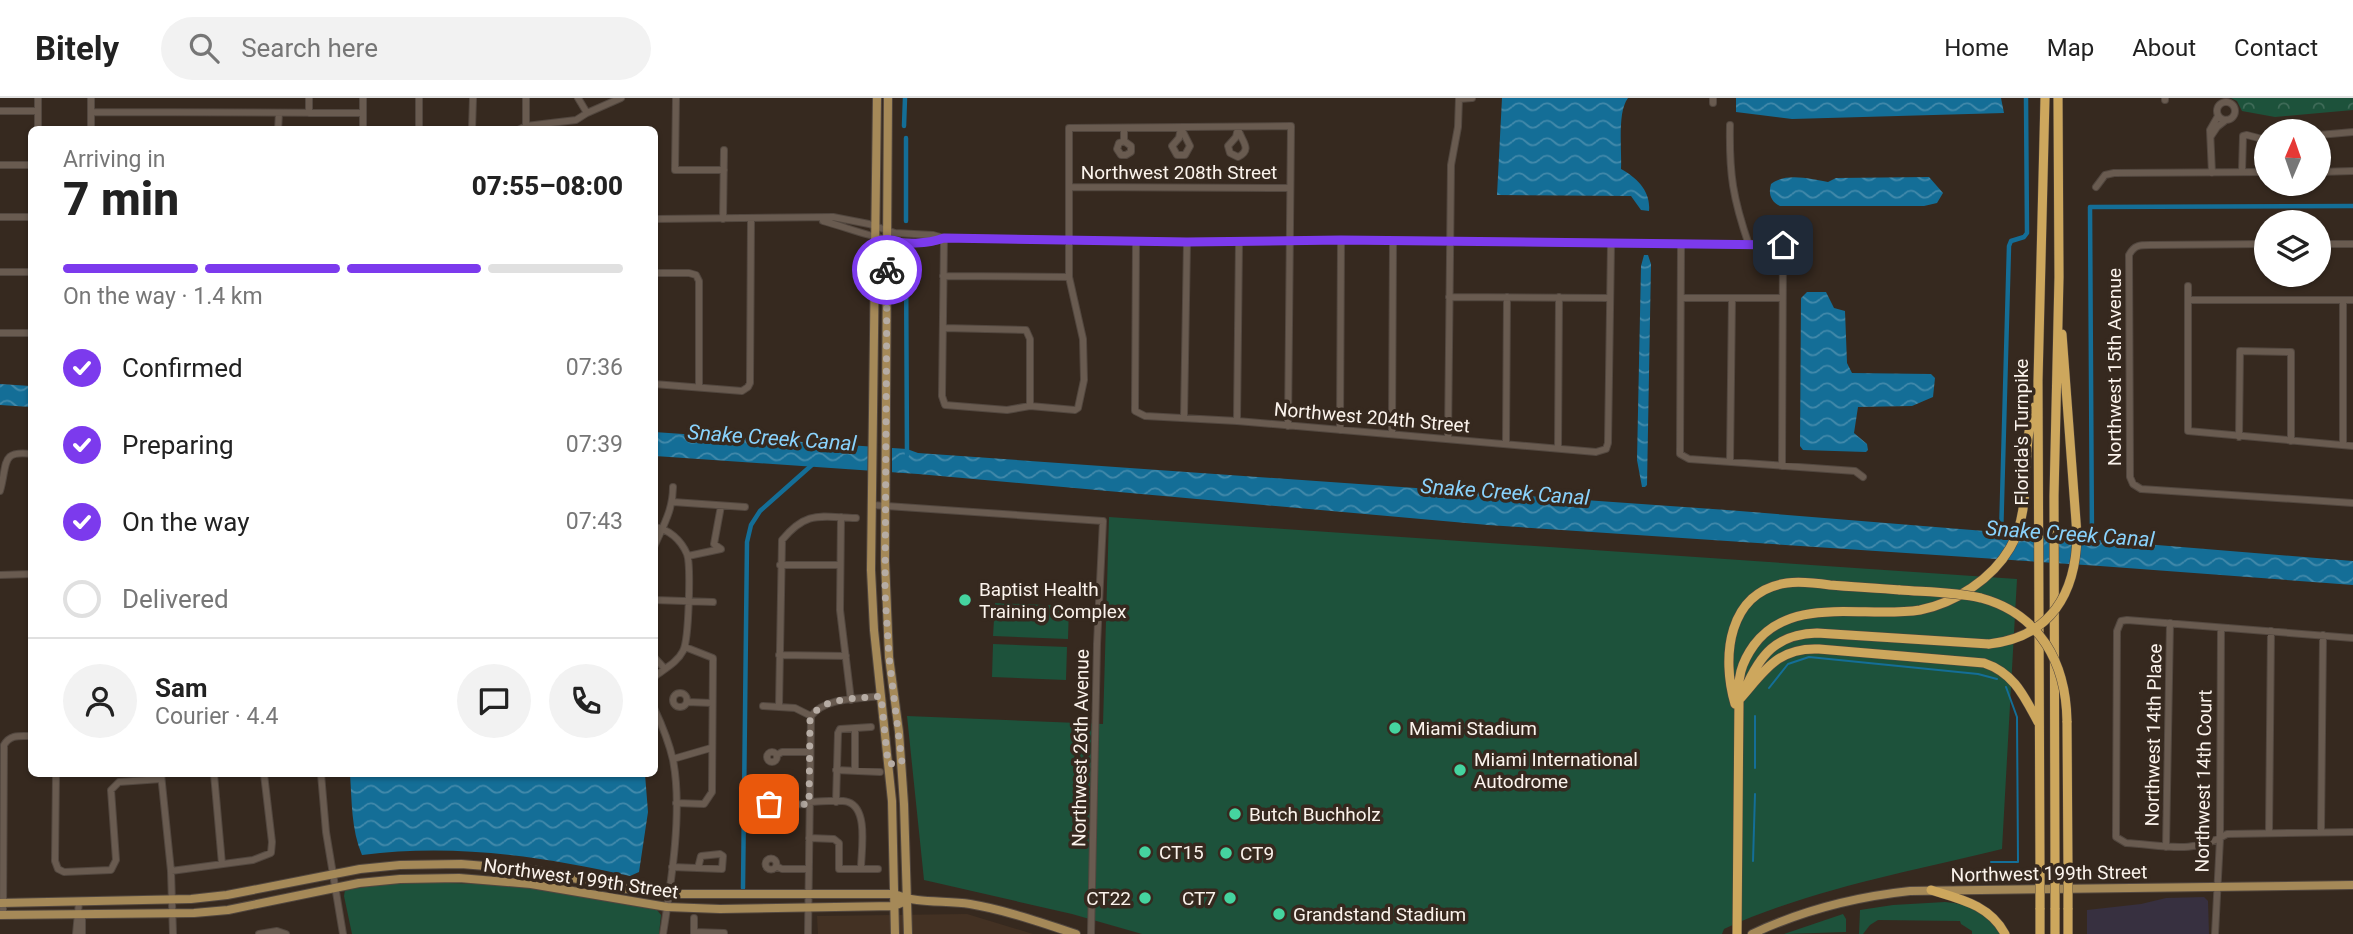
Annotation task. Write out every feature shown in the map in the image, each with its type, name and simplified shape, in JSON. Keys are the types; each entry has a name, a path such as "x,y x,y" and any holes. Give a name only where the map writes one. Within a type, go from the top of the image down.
{"highway":[{"name":"Florida's Turnpike","path":"2040,934 2038,381 2045,98"},
{"name":"Florida's Turnpike","path":"2055,934 2054,532 2059,277 2058,98"},
{"path":"1739,700 1750,674 1761,658 1777,645 1803,634 1989,644 2020,637 2052,613 2066,594 2073,576 2077,535 2059,277"},
{"path":"1737,934 1737,683 1746,656 1760,638 1780,623 1794,617 1824,612 1870,613 1922,609 1950,600 1979,582 1999,564 2011,548 2019,528 2028,438 2038,381"},
{"path":"1738,715 1729,684 1733,626 1739,614 1755,596 1770,587 1794,582 1900,590 1979,598 2006,608 2041,637 2053,655 2065,686 2068,934"},
{"path":"1739,700 1772,662 1805,649 1969,661 1990,665 2009,676 2023,694 2039,725"},
{"path":"1931,890 1976,905 1994,919 2005,934"}],"main road":[{"path":"877,98 872,444 874,630 888,764 894,934"},
{"path":"888,98 885,506 888,630 902,763 908,934"},
{"path":"876,132 888,132"},
{"path":"874,630 888,630"},
{"path":"888,764 902,763"},
{"name":"Northwest 199th Street","path":"1,903 173,901 227,895 332,873 400,864 461,863 533,870 627,889 669,894 894,894 908,900 936,900 986,907 1076,934"},
{"name":"Northwest 199th Street","path":"1,915 173,914 228,909 334,887 400,879 459,878 531,884 667,907 894,906 908,900"},
{"name":"Northwest 199th Street","path":"1752,934 1791,917 1853,899 1931,890 2353,885"}],"street":[{"path":"38,98 38,126"},
{"path":"91,98 91,126"},
{"path":"309,98 309,113"},
{"path":"363,98 363,126"},
{"path":"419,98 419,126"},
{"path":"472,98 472,126"},
{"path":"526,98 526,126 576,120 621,98"},
{"path":"578,98 587,113"},
{"path":"676,98 675,170 723,170"},
{"path":"1448,439 1451,165 1458,127 1459,98 1472,98"},
{"path":"2211,136 2217,127 2232,118 2235,110 2229,103 2219,101 2218,116 2211,125 2211,136 2212,173"},
{"path":"0,111 38,111"},
{"path":"91,112 363,113"},
{"path":"278,126 279,113"},
{"path":"2218,116 2226,120"},
{"path":"1730,125 1732,191 1749,245"},
{"path":"944,238 942,398 945,405 1007,410 1030,406 1071,411 1078,408 1084,380 1083,340 1069,277 1069,128 1291,126 1288,426"},
{"path":"1124,128 1124,141"},
{"path":"2331,134 2353,132"},
{"path":"2242,173 2243,136 2254,137"},
{"path":"723,219 724,150"},
{"path":"0,165 28,165"},
{"path":"2331,172 2353,171"},
{"path":"2096,187 2105,175 2114,173 2254,172"},
{"name":"Northwest 208th Street","path":"1069,187 1290,188"},
{"path":"0,217 28,217"},
{"path":"658,219 834,218 875,226 888,235"},
{"path":"658,384 742,391 748,387 751,219"},
{"path":"817,219 874,236 944,238 1783,245 1782,466"},
{"path":"1340,430 1341,240"},
{"name":"Northwest 204th Street","path":"1136,241 1135,411 1145,416 1237,421 1596,452 1606,449 1608,443 1609,298"},
{"path":"1184,418 1187,242"},
{"path":"1237,421 1239,242"},
{"path":"1392,435 1393,242"},
{"path":"1449,297 1609,298 1611,244"},
{"name":"Northwest 15th Avenue","path":"2254,244 2150,245 2132,249 2129,259 2130,468 2133,484 2141,489 2353,503"},
{"path":"2331,244 2353,244"},
{"path":"1681,245 1680,454 1689,459 1855,471 1863,477"},
{"path":"0,272 28,272"},
{"path":"658,273 689,273 696,275 699,281 699,387"},
{"path":"943,276 1069,277"},
{"path":"2188,286 2188,431 2353,446"},
{"path":"1506,444 1507,297"},
{"path":"1558,448 1559,298"},
{"path":"1681,298 1782,298"},
{"path":"1730,461 1732,298"},
{"path":"2188,300 2353,300"},
{"path":"2343,300 2343,445"},
{"path":"943,328 1026,330 1030,339 1030,406"},
{"path":"0,333 28,334"},
{"path":"2239,437 2240,351 2291,352 2291,441"},
{"path":"0,491 5,455 12,452 28,454"},
{"path":"659,527 665,527 673,502 673,487"},
{"path":"673,502 745,508"},
{"path":"872,505 885,506"},
{"path":"688,556 721,549 714,544 721,506"},
{"name":"Northwest 26th Avenue","path":"885,506 1103,521 1097,644 1091,934"},
{"path":"779,706 782,540 801,521 812,516 856,518"},
{"path":"841,517 840,610 851,700"},
{"path":"658,674 677,660 685,647 688,601 688,556 674,536 659,527"},
{"path":"780,565 840,565"},
{"path":"0,575 28,574"},
{"path":"658,600 713,602"},
{"path":"2353,638 2121,621 2118,631 2115,805 2118,840 2166,848 2180,849 2220,839 2227,834 2353,832"},
{"name":"Northwest 14th Place","path":"2166,848 2170,623"},
{"name":"Northwest 14th Court","path":"2215,934 2220,839 2221,628"},
{"path":"2269,833 2271,631"},
{"path":"2321,832 2322,635"},
{"path":"676,803 704,804 712,792 713,658 685,647"},
{"path":"779,655 846,656"},
{"path":"658,661 665,669"},
{"path":"808,934 811,716 817,709 829,703 881,696"},
{"path":"687,702 712,703"},
{"path":"763,706 794,708 811,716"},
{"path":"658,719 673,759 676,803 663,934"},
{"path":"836,802 838,733 840,729 871,727"},
{"path":"855,729 855,770"},
{"path":"1,915 4,745 14,736 28,736"},
{"path":"673,759 711,748"},
{"path":"777,755 782,752 810,752"},
{"path":"836,770 880,772"},
{"path":"55,777 55,861 58,869 64,872 107,871 113,868 116,860 110,796 113,785 154,777"},
{"path":"161,777 171,871 173,934"},
{"path":"214,777 222,864"},
{"path":"171,871 253,860 271,853 264,777"},
{"path":"321,777 332,873 343,934"},
{"path":"777,808 781,805 848,802 861,815 861,869"},
{"path":"809,838 834,839 839,843 839,869 878,869"},
{"path":"776,866 782,869 808,869"},
{"path":"671,867 698,868"},
{"path":"76,934 79,902"},
{"path":"79,914 82,918 82,934"},
{"path":"694,918 694,933 724,933"},
{"path":"259,934 277,931 285,933"}],"shaded area":[{"path":"2204,897 2208,901 2209,934 2087,934 2087,910 2141,904 2166,898"},
{"path":"967,914 1033,934 818,934 817,916"}],"green space":[{"path":"2231,98 2353,98 2353,110 2275,117 2242,111 2237,101"},
{"name":"Miami International Autodrome","path":"1109,517 2017,579 2002,849 1825,892 1756,915 1724,929 1722,934 1142,934 1072,914 924,880 907,716 1103,724"},
{"path":"995,603 1069,606 1068,639 993,636"},
{"path":"993,644 1067,647 1066,680 992,677"},
{"path":"418,882 512,885 657,910 661,915 659,934 352,934 345,890"},
{"path":"1945,902 1977,911 1990,920 2001,934 1972,934 1960,921 1878,920 1863,934 1859,934 1860,910"},
{"path":"1843,914 1846,919 1846,932 1784,934"}],"water":[{"path":"1502,98 1628,98 1621,122 1621,169 1642,186 1648,197 1649,211 1641,210 1631,196 1497,195"},
{"path":"1736,98 2001,98 2004,113 1792,119 1736,112"},
{"path":"1791,177 1828,182 1836,178 1929,177 1943,193 1937,203 1924,206 1780,206 1772,200 1770,194 1771,184"},
{"path":"1644,255 1648,255 1651,264 1647,485 1642,487 1637,460 1641,266"},
{"path":"1807,292 1826,292 1834,308 1845,311 1847,363 1852,373 1931,374 1935,378 1933,397 1912,406 1858,407 1854,433 1867,444 1866,452 1803,450 1800,446 1801,298"},
{"path":"0,384 28,386 28,407 0,405"},
{"name":"Snake Creek Canal","path":"658,432 1727,510 2353,561 2353,585 1488,525 918,474 658,456"},
{"path":"350,777 645,777 648,812 639,872 630,876 497,853 430,850 362,855 352,805"}],"pier":[{"path":"868,444 892,445 892,475 868,474"}],"waterway":[{"path":"904,126 905,98"},
{"path":"2001,537 2009,246 2011,241 2024,237 2027,233 2026,98"},
{"path":"906,138 906,221"},
{"path":"2092,543 2090,207 2353,206"},
{"path":"906,253 907,455"},
{"path":"743,888 747,542 751,525 760,511 813,464"},
{"path":"1769,688 1788,664 1809,657 1978,674 1997,679"},
{"path":"1991,862 2018,862 2017,717 2006,687"},
{"path":"1755,716 1755,768"},
{"path":"1753,861 1755,794"}],"way so far":[{"path":"769,804 777,808 781,805 809,804 810,720 817,709 829,703 881,696 888,764 902,763 889,657 885,592 887,270"}],"place":[{"name":"Baptist Health Training Complex","path":"965,600"},
{"name":"Miami Stadium","path":"1395,728"},
{"name":"Miami International Autodrome","path":"1460,770"},
{"name":"Butch Buchholz","path":"1235,814"},
{"name":"CT15","path":"1145,852"},
{"name":"CT9","path":"1226,853"},
{"name":"CT22","path":"1145,898"},
{"name":"CT7","path":"1230,898"},
{"name":"Grandstand Stadium","path":"1279,914"}],"route":[{"path":"887,270 888,240 932,242 944,238 1783,245"}]}
